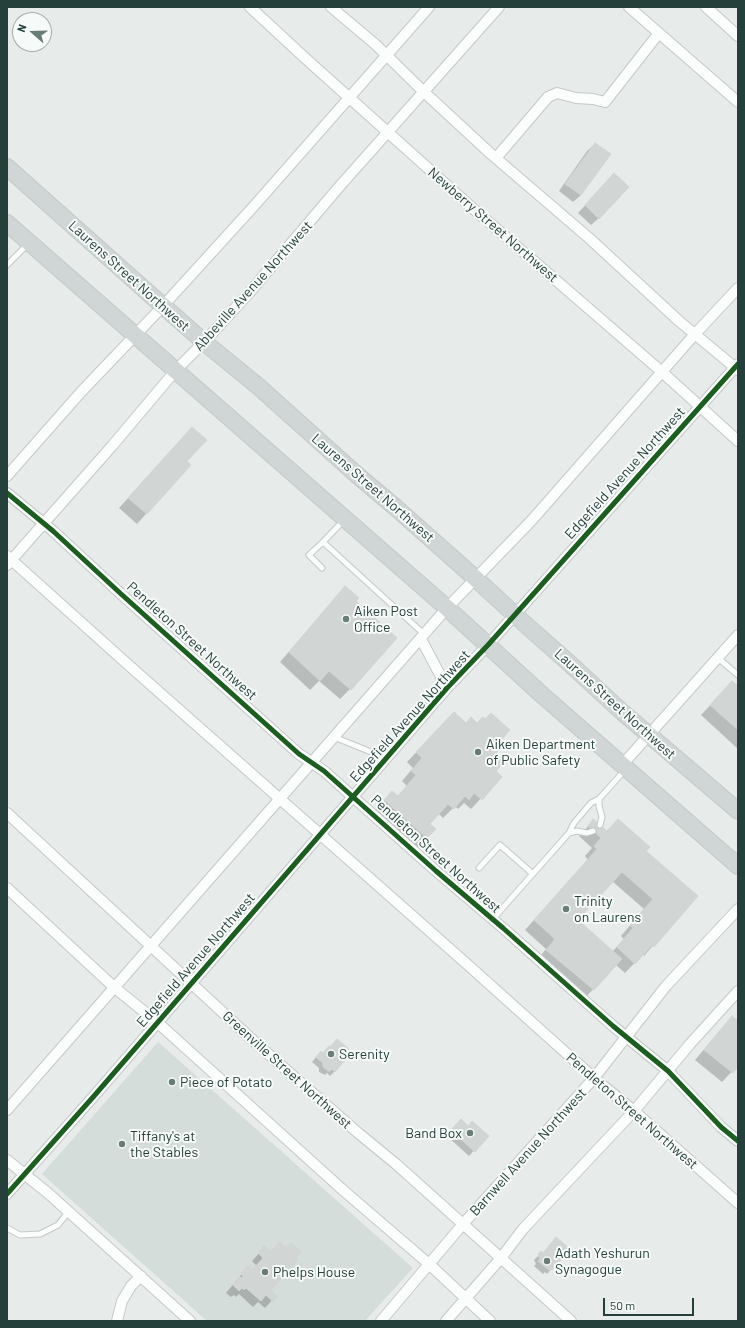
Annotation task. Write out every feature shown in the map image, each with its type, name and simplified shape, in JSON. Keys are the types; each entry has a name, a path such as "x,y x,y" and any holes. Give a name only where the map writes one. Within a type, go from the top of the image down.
{"main road":[{"name":"Laurens Street Northwest","path":"7,167 204,342 260,387 357,475 475,578 514,615 738,812"},
{"path":"8,224 136,334 447,608 541,694 738,866"}],"street":[{"name":"Newberry Street Northwest","path":"250,7 506,238 662,372 738,441"},
{"path":"331,7 387,55 424,92 496,158 589,238 673,316 737,367"},
{"path":"7,476 81,392 163,306 429,7"},
{"name":"Abbeville Avenue Northwest","path":"8,560 44,523 176,370 204,342 265,275 388,132 499,7"},
{"path":"629,7 738,102"},
{"path":"706,7 738,36"},
{"path":"496,158 548,97 557,93 576,98 593,99 605,102 659,33"},
{"path":"7,1110 447,608 532,520 695,334 738,288"},
{"name":"Edgefield Avenue Northwest","path":"7,1194 104,1085 190,983 321,835 447,688 488,645 737,367"},
{"name":"Pendleton Street Northwest","path":"7,493 44,523 299,754 324,771 436,872 613,1026 668,1071 721,1126 738,1141"},
{"name":"Pendleton Street Northwest","path":"8,560 321,835 594,1078 634,1111 738,1203"},
{"path":"625,766 649,735 738,635"},
{"path":"423,637 447,688"},
{"name":"Greenville Street Northwest","path":"7,813 258,1045 357,1132 396,1164 571,1321"},
{"path":"7,888 115,988 157,1022 344,1191 429,1264 490,1321"},
{"name":"Barnwell Avenue Northwest","path":"381,1321 463,1224 594,1078 666,986 738,909"},
{"path":"446,1321 501,1258 523,1229 634,1111 690,1044 738,991"},
{"path":"7,1160 69,1212 190,1321"},
{"path":"116,1321 122,1301 131,1286 141,1276"}],"lane":[{"path":"7,265 30,242"},
{"path":"322,568 309,555 345,519"},
{"path":"323,542 423,637"},
{"path":"718,658 738,675"},
{"path":"334,737 386,758"},
{"path":"492,920 569,833 574,823 591,803 599,799 625,766"},
{"path":"599,799 602,817 600,825"},
{"path":"569,833 577,831 587,834 593,831"},
{"path":"479,868 500,845 534,874"},
{"path":"7,1228 20,1235 40,1234 58,1225 69,1212"}],"shaded area":[{"path":"158,1042 413,1268 365,1321 207,1321 42,1174"}],"building":[{"path":"595,143 611,154 581,195 565,184"},
{"path":"614,173 629,187 599,219 585,205"},
{"path":"192,427 207,440 187,461 191,465 147,514 128,498"},
{"name":"Aiken Post Office","path":"345,586 359,598 356,601 397,638 351,690 329,671 320,681 289,652"},
{"path":"732,681 738,686 738,730 710,705"},
{"path":"454,712 466,723 471,717 477,723 483,717 485,719 491,713 510,730 500,741 504,744 496,753 505,761 496,771 502,777 482,800 474,793 469,800 465,796 454,809 448,804 430,824 436,829 427,838 384,800 392,791 398,796 416,775 411,771 422,758 416,752"},
{"name":"Trinity on Laurens","path":"593,819 607,831 618,819 650,847 646,851 698,896 654,947 652,945 635,964 617,947 633,928 630,925 653,899 622,872 578,920 622,959 594,990 546,950 555,939 534,920 597,849 594,846 601,838 588,826"},
{"path":"732,1016 738,1021 738,1067 733,1073 704,1050"},
{"name":"Serenity","path":"337,1039 349,1049 343,1056 346,1059 335,1072 332,1069 328,1071 323,1067 323,1063 316,1057 321,1051 323,1053 329,1046 330,1047"},
{"name":"Band Box","path":"461,1119 468,1126 472,1121 489,1136 475,1152 451,1130"},
{"path":"556,1237 570,1249 552,1270 550,1268 549,1270 538,1261 540,1259 538,1254 541,1251 543,1253"},
{"name":"Phelps House","path":"280,1242 286,1248 291,1243 301,1252 296,1258 298,1260 271,1290 277,1296 273,1302 266,1295 261,1301 246,1288 244,1290 242,1288 239,1291 233,1285 240,1277 241,1278 243,1276 241,1274 248,1266 252,1270 263,1258 258,1253 264,1246 271,1252"}],"cycle path":[{"path":"7,1194 94,1096 447,688 488,645 738,364"},
{"path":"7,493 53,531 299,754 324,771 613,1026 668,1071 721,1127 738,1141"}],"place":[{"name":"Aiken Post Office","path":"346,619"},
{"name":"Aiken Department of Public Safety","path":"478,752"},
{"name":"Trinity on Laurens","path":"566,909"},
{"name":"Serenity","path":"331,1054"},
{"name":"Piece of Potato","path":"172,1082"},
{"name":"Band Box","path":"470,1133"},
{"name":"Tiffany's at the Stables","path":"122,1144"},
{"name":"Adath Yeshurun Synagogue","path":"547,1261"},
{"name":"Phelps House","path":"265,1272"}]}
